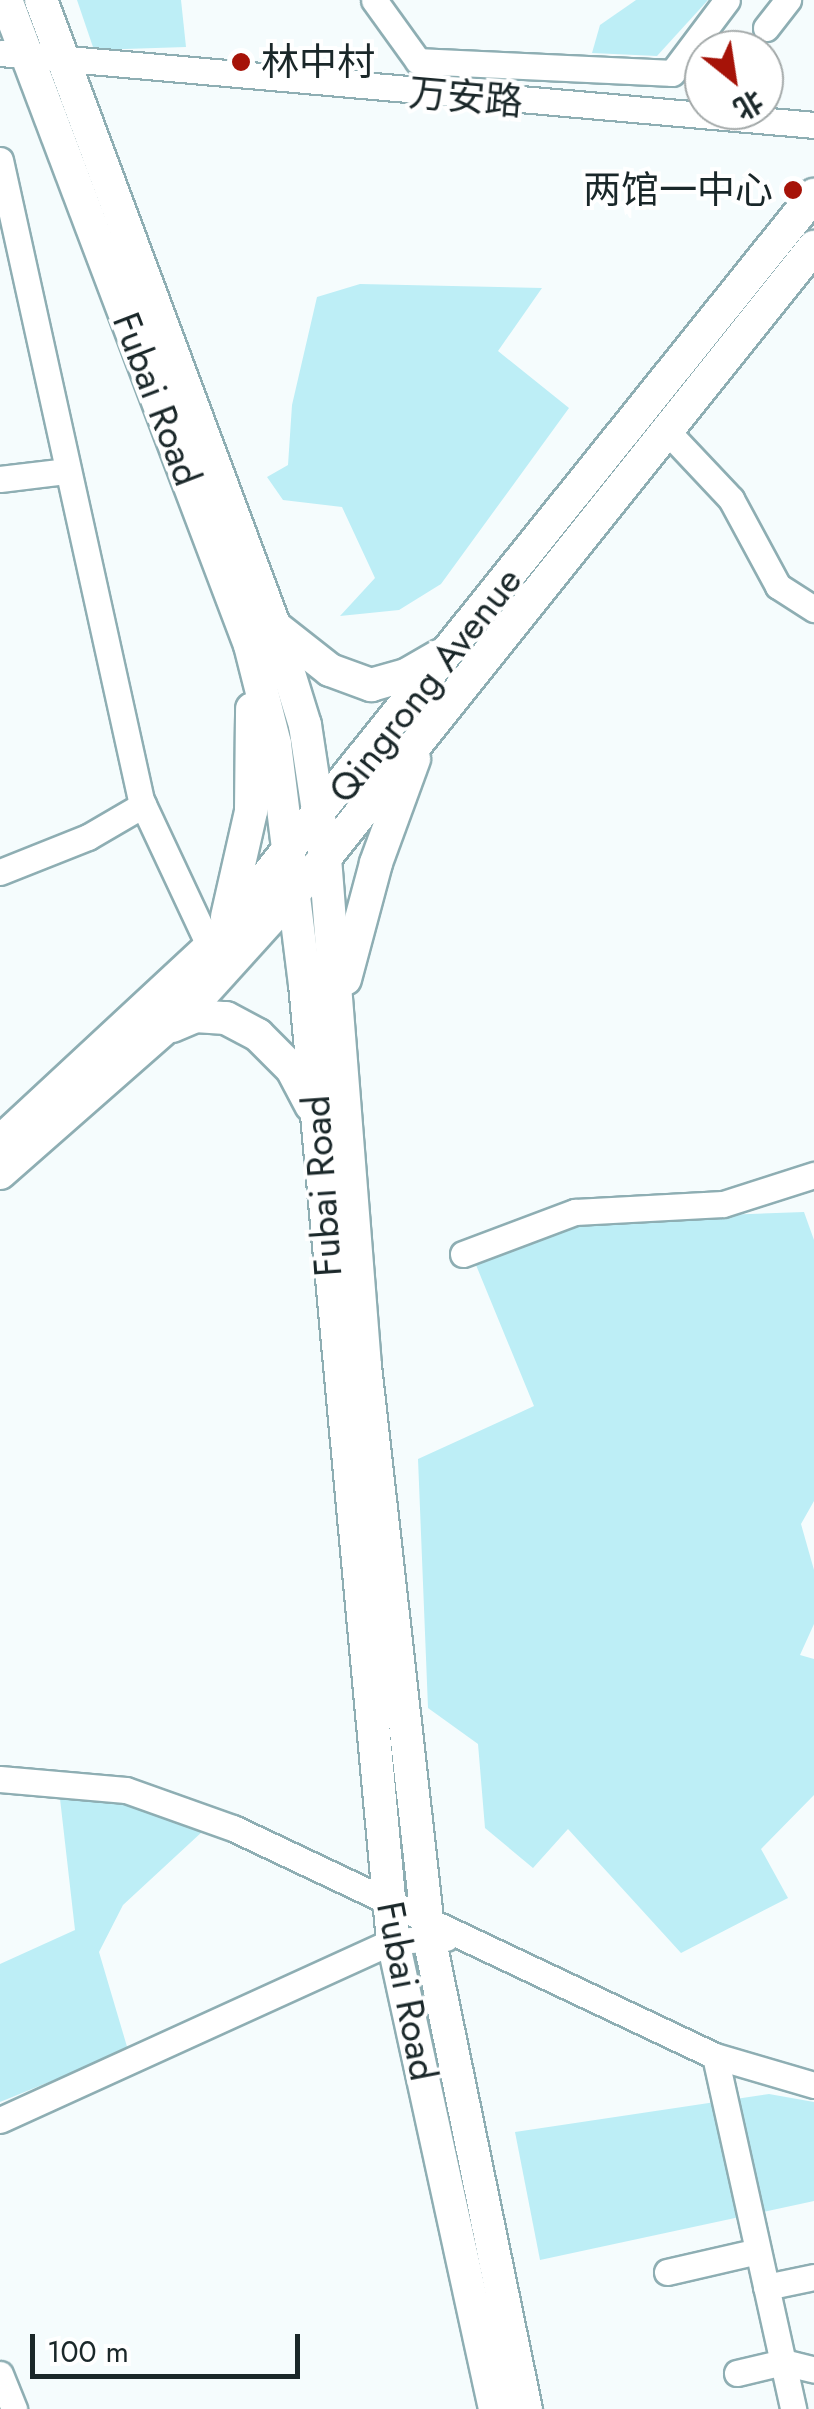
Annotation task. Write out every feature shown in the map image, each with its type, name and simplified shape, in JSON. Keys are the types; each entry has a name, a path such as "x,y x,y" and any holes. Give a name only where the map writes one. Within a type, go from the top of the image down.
{"main road":[{"name":"Fubai Road","path":"6,0 13,54 262,635 305,725 324,858 365,1366 428,1928 526,2409"},
{"name":"Fubai Road","path":"41,0 262,635 296,889 393,1942 495,2409"},
{"name":"Qingrong Avenue","path":"0,1142 211,946 318,819 814,195"},
{"name":"Qingrong Avenue","path":"0,1174 164,1030 324,858 436,713 814,247"},
{"path":"211,946 232,907 251,811 262,635 330,670 371,685 406,676 456,646"},
{"path":"338,1028 347,964 376,863 436,713"},
{"path":"164,1030 195,1016 226,1018 258,1035 292,1070 317,1122"}],"street":[{"path":"374,0 418,61 672,73 727,0"},
{"path":"766,28 788,0"},
{"name":"万安路","path":"13,54 312,85 814,125"},
{"path":"0,160 66,470 144,805 211,946"},
{"path":"666,430 731,499 778,586 814,609"},
{"path":"0,479 66,470"},
{"path":"0,872 88,838 144,805"},
{"path":"463,1254 575,1212 723,1204 814,1174"},
{"path":"0,1779 126,1790 233,1828 388,1901 428,1928 468,1939 716,2056 814,2085"},
{"path":"0,2120 428,1928"},
{"path":"716,2056 793,2409"},
{"path":"667,2272 758,2252"},
{"path":"766,2286 814,2277"},
{"path":"737,2373 783,2362 814,2370"},
{"path":"0,2374 14,2409"}],"shaded area":[{"path":"77,0 181,0 186,47 94,50"},
{"path":"636,0 708,0 657,56 592,53 600,25"},
{"path":"360,284 542,288 498,351 569,408 441,584 399,610 340,616 375,578 342,507 283,500 267,477 288,465 292,405 317,297"},
{"path":"804,1212 814,1240 814,1501 801,1524 814,1570 814,1624 800,1655 814,1659 814,1795 761,1849 788,1898 681,1953 568,1829 533,1868 485,1828 478,1744 428,1708 418,1459 534,1406 476,1265 579,1220"},
{"path":"59,1790 133,1802 203,1831 123,1905 99,1952 128,2050 0,2102 0,1964 75,1930"},
{"path":"769,2094 814,2102 814,2201 540,2260 515,2132"}],"place":[{"name":"林中村","path":"241,62"},
{"name":"两馆一中心","path":"793,190"}]}
